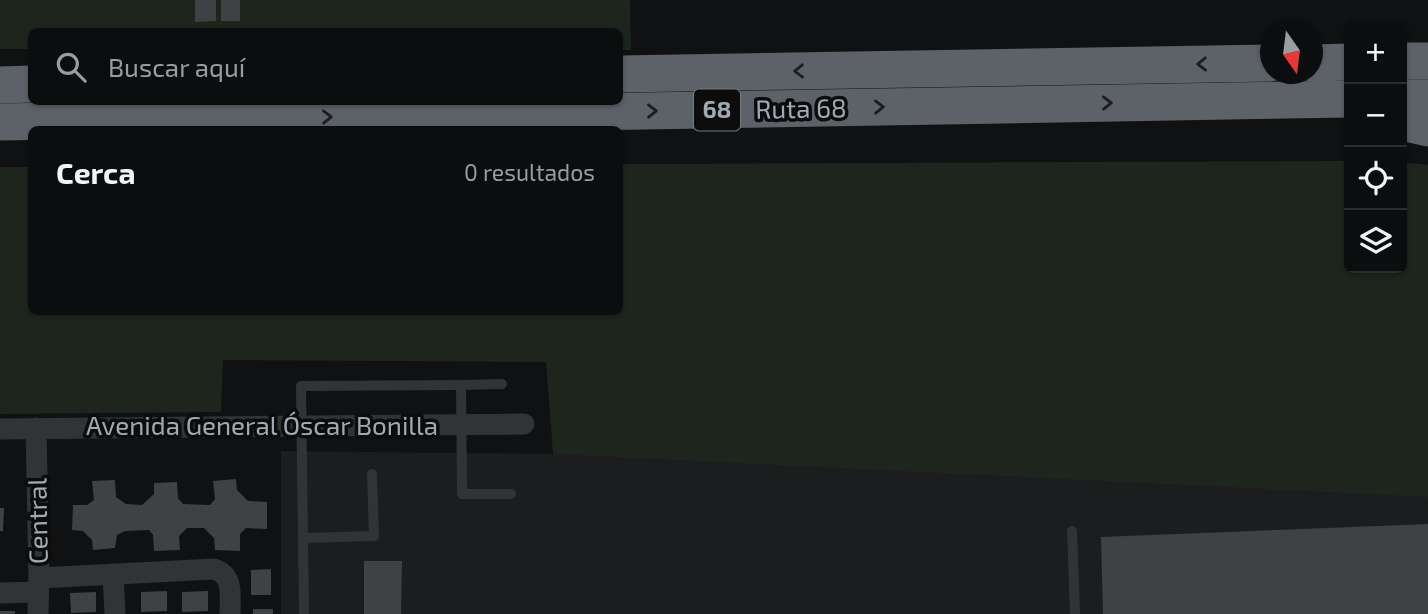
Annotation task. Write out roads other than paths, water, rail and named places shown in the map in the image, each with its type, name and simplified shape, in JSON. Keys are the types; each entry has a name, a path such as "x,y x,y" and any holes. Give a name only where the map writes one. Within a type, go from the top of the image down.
{"highway":[{"path":"1407,61 1428,61"},
{"path":"1323,62 1344,62"},
{"name":"Ruta 68","path":"623,74 1260,63"},
{"path":"0,85 28,84"},
{"path":"1407,98 1428,98"},
{"name":"Ruta 68","path":"0,122 1344,99"},
{"path":"1299,100 1344,108"},
{"path":"1407,114 1428,116"},
{"path":"1407,123 1428,128"}],"street":[{"name":"Avenida General Óscar Bonilla","path":"0,429 524,424"},
{"name":"Central","path":"36,428 38,614"},
{"path":"0,593 113,574 214,569 222,571 228,579 230,614"},
{"path":"113,574 115,614"}],"lane":[{"path":"304,614 301,386 502,384"},
{"path":"461,385 463,494 511,494"},
{"path":"303,538 374,536 372,474"},
{"path":"1072,531 1074,614"}]}
